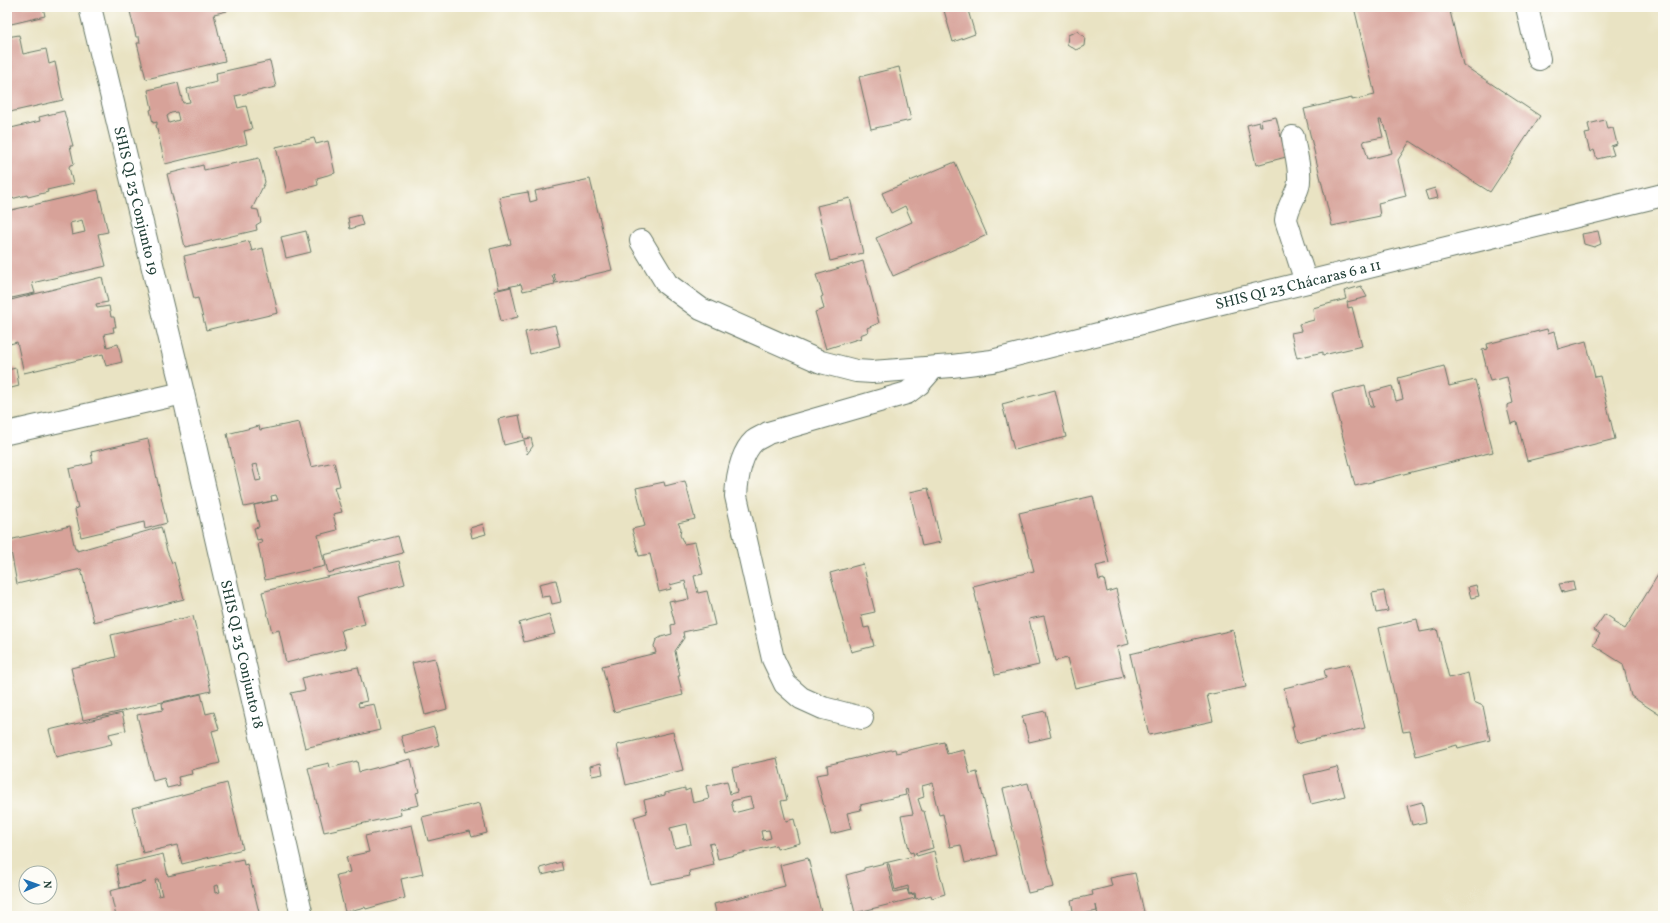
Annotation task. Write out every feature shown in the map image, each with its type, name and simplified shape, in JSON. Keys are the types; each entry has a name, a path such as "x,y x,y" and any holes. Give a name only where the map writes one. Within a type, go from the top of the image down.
{"street":[{"name":"SHIS QI 23 Conjunto 19","path":"90,7 183,393"},
{"path":"1527,7 1539,59"},
{"path":"1293,137 1299,174 1298,186 1287,212 1286,220 1306,282"},
{"name":"SHIS QI 23 Chácaras 6 a 11","path":"641,241 667,284 701,309 821,362 856,371 933,368 992,361 1306,282 1663,195"},
{"path":"862,718 823,708 801,698 785,684 773,659 736,496 737,474 745,456 754,442 768,433 907,393 919,384 933,368"},
{"path":"7,433 183,393"},
{"name":"SHIS QI 23 Conjunto 18","path":"183,393 302,916"}],"building":[{"path":"7,7 43,7 45,16 7,25"},
{"path":"129,7 226,7 227,11 214,14 225,61 146,79 137,43 140,43 139,37 136,37"},
{"path":"943,7 967,7 975,34 953,42"},
{"path":"1354,7 1449,7 1463,65 1540,116 1490,192 1410,141 1398,160 1406,196 1378,203 1380,216 1332,226 1304,109 1352,98 1352,100 1375,95","holes":["1379,120 1381,120 1385,126 1392,153 1368,159 1363,141 1383,137"]},
{"path":"1077,31 1085,37 1084,46 1076,50 1067,44 1068,35"},
{"path":"19,35 23,54 46,49 49,64 55,62 63,100 10,112 10,114 7,115 7,37"},
{"path":"270,61 276,87 235,96 238,108 246,106 252,129 244,131 247,144 165,164 156,125 157,122 153,123 150,110 152,109 148,90 178,83 183,103 190,102 187,89 217,82 216,73","holes":["177,112 179,120 169,123 167,116 171,113"]},
{"path":"899,67 911,120 871,129 859,77"},
{"path":"64,111 73,146 70,146 74,164 70,165 69,167 73,184 47,190 48,192 28,197 27,195 7,200 7,129 40,121 39,117"},
{"path":"1276,117 1286,157 1256,165 1247,125 1259,122 1260,126 1262,126 1261,120"},
{"path":"1605,120 1607,129 1613,128 1617,144 1611,146 1614,155 1597,159 1594,150 1590,152 1585,134 1590,133 1588,124"},
{"path":"314,138 316,144 328,141 335,173 317,178 318,185 287,193 276,147"},
{"path":"259,158 265,182 252,209 258,210 261,222 256,225 257,230 185,247 167,174 203,165 204,170"},
{"path":"955,162 987,235 893,276 876,238 912,222 905,206 891,213 882,193"},
{"path":"590,179 612,270 556,283 554,274 552,275 555,284 523,291 521,284 499,289 490,249 511,244 499,197 528,192 530,202 537,200 535,191"},
{"path":"1435,188 1438,198 1428,200 1425,191"},
{"path":"98,190 108,232 98,234 106,266 32,283 35,293 7,299 7,281 9,281 7,272 7,211","holes":["82,220 85,232 72,235 70,223"]},
{"path":"850,198 863,253 830,261 817,206"},
{"path":"360,215 363,225 350,229 348,218"},
{"path":"306,231 311,252 286,258 281,237"},
{"path":"1598,231 1601,244 1594,247 1584,244 1582,234"},
{"path":"249,241 252,251 263,248 278,313 206,330 198,298 194,299 184,256"},
{"path":"863,261 879,323 867,328 868,332 860,335 861,338 826,349 815,312 824,309 821,297 823,296 816,275"},
{"path":"102,277 108,302 96,304 97,308 109,306 111,317 114,317 116,327 113,327 114,332 104,334 107,347 118,344 122,362 106,366 103,354 24,373 17,342 10,344 7,332 7,301"},
{"path":"1361,286 1367,297 1347,302 1348,308 1352,307 1362,346 1323,355 1323,352 1297,358 1291,333 1301,331 1299,324 1314,320 1313,308 1346,299 1344,291"},
{"path":"511,287 518,317 501,321 494,291"},
{"path":"555,325 560,346 530,354 525,332"},
{"path":"1547,329 1548,333 1554,331 1558,349 1586,341 1595,377 1600,376 1615,439 1527,461 1517,422 1511,424 1507,408 1507,405 1513,403 1507,377 1490,381 1482,350 1488,349 1487,344"},
{"path":"1444,366 1449,386 1475,380 1493,452 1355,486 1332,393 1365,385 1370,407 1374,407 1370,392 1392,386 1396,401 1403,399 1398,378"},
{"path":"16,368 19,386 7,389 7,370"},
{"path":"1055,390 1066,437 1014,450 1002,404"},
{"path":"519,415 524,439 531,438 533,446 527,454 524,440 504,445 498,419"},
{"path":"299,422 311,467 334,462 340,486 334,487 342,512 333,514 337,530 318,535 325,566 265,580 258,544 262,543 261,539 257,540 254,528 259,527 254,505 278,500 276,495 271,496 272,501 244,507 227,434 259,426 260,430","holes":["257,464 261,480 256,481 252,465"]},
{"path":"148,439 167,523 145,529 144,522 81,537 75,509 78,508 69,469 93,463 91,452"},
{"path":"685,481 695,519 678,523 681,528 680,535 684,544 695,542 703,574 694,576 698,593 707,591 715,625 683,632 684,638 675,651 680,676 678,676 683,695 614,712 602,666 656,653 654,646 656,640 672,634 671,625 675,624 669,601 674,600 674,602 689,599 685,581 670,585 671,589 659,592 650,554 639,556 632,529 645,526 636,488 664,482 665,486"},
{"path":"928,488 941,542 922,546 910,492"},
{"path":"1093,496 1109,563 1096,566 1099,580 1104,579 1107,592 1116,589 1129,644 1117,647 1124,677 1075,688 1067,658 1055,661 1044,616 1029,619 1039,665 995,675 973,586 1034,571 1019,513"},
{"path":"483,524 486,534 472,538 470,528"},
{"path":"70,526 75,549 77,549 77,551 161,527 167,551 172,563 174,562 184,599 94,622 81,569 17,584 9,540"},
{"path":"398,536 403,553 328,573 324,555"},
{"path":"399,561 405,584 358,597 365,624 341,630 346,648 286,663 279,630 272,632 262,592 303,581"},
{"path":"863,564 875,612 861,615 864,628 869,627 874,646 851,652 830,573"},
{"path":"1661,570 1663,572 1663,717 1631,696 1623,664 1593,645 1600,634 1594,630 1605,614 1614,620 1613,622 1625,629"},
{"path":"556,580 561,602 552,604 550,596 542,597 539,584"},
{"path":"1573,582 1575,590 1562,592 1559,584"},
{"path":"1476,585 1479,596 1471,598 1468,587"},
{"path":"1384,591 1388,611 1376,613 1372,593"},
{"path":"549,614 555,634 524,642 519,623"},
{"path":"193,616 211,691 83,720 71,668 116,657 111,635"},
{"path":"1417,619 1420,632 1437,629 1449,678 1468,673 1474,702 1483,706 1490,740 1458,748 1457,745 1416,756 1410,731 1403,732 1379,628"},
{"path":"1233,630 1246,687 1207,695 1213,721 1149,735 1130,654"},
{"path":"435,658 447,709 425,715 412,663"},
{"path":"1349,664 1365,728 1296,744 1292,726 1294,726 1284,688 1326,678 1324,670"},
{"path":"358,667 367,701 358,703 359,707 374,704 380,730 305,748 291,693 305,690 302,678"},
{"path":"201,694 206,714 214,712 219,729 212,731 220,763 191,770 192,774 178,777 180,785 167,788 164,778 153,781 137,715 163,710 162,703"},
{"path":"1045,711 1051,737 1029,742 1022,716"},
{"path":"122,713 126,730 109,734 112,744 56,757 49,730"},
{"path":"434,727 439,745 406,754 401,736"},
{"path":"673,732 683,770 626,785 617,745"},
{"path":"944,742 947,754 964,750 970,774 977,772 997,855 965,863 961,845 950,847 943,814 939,815 933,791 935,790 933,783 922,786 924,797 918,799 922,811 924,811 933,848 915,853 917,856 934,851 945,894 932,898 931,895 916,899 915,893 909,894 908,886 895,890 889,864 887,864 894,892 907,889 909,895 914,894 915,898 855,913 846,875 864,870 864,868 914,856 913,852 910,853 901,816 913,814 907,789 905,790 906,795 860,805 861,810 847,813 851,829 831,834 816,775 828,773 827,765 895,749 896,753"},
{"path":"777,758 787,800 781,801 786,821 794,819 800,843 777,849 776,845 718,859 714,843 709,844 714,865 689,871 690,876 651,884 634,817 647,813 644,800 685,788 685,791 690,789 693,803 709,799 706,786 727,781 730,794 737,792 732,768","holes":["750,797 753,808 734,813 731,801","687,824 691,844 675,848 670,828","769,830 771,838 763,840 761,831"]},
{"path":"411,759 419,792 416,793 419,805 400,809 401,815 324,832 308,768 329,763 330,768 357,761 359,772"},
{"path":"601,763 603,774 592,776 590,766"},
{"path":"1337,767 1345,796 1311,804 1304,775"},
{"path":"227,783 243,849 182,864 177,845 143,853 132,808"},
{"path":"1028,783 1054,887 1028,893 1003,789"},
{"path":"1422,802 1426,822 1412,825 1407,806"},
{"path":"480,803 487,833 472,837 470,831 428,841 422,817"},
{"path":"412,825 423,874 401,879 405,898 366,909 365,907 345,912 336,875 350,872 346,857 369,852 365,836"},
{"path":"163,854 168,876 243,859 244,865 247,864 260,916 156,916 155,913 140,916 116,916 110,891 146,882 120,888 116,865","holes":["157,879 162,895 159,896 155,880","218,885 220,892 215,893 214,886"]},
{"path":"808,858 822,916 717,916 714,904 785,886 780,865"},
{"path":"561,862 563,870 542,875 540,868"},
{"path":"1135,873 1145,916 1098,916 1096,905 1097,911 1074,916 1071,900 1093,895 1092,891 1112,886 1110,878"}]}
